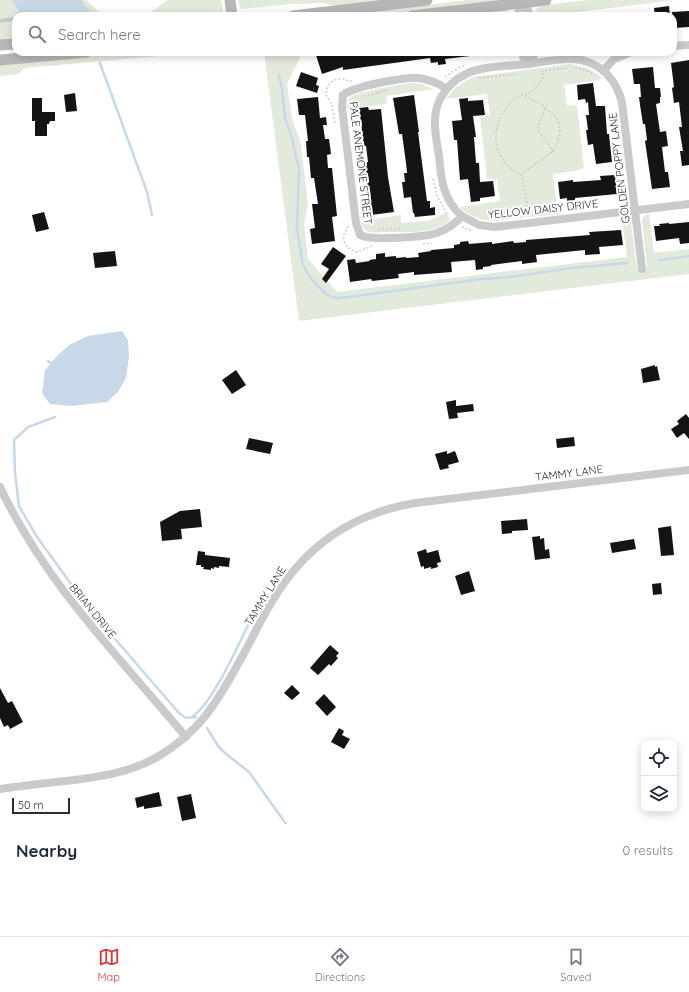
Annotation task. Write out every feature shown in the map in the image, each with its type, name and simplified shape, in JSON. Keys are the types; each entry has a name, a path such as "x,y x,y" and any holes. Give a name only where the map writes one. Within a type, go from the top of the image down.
{"main road":[{"path":"230,0 232,12"},
{"path":"326,12 427,0"},
{"path":"442,12 524,1 546,0"},
{"path":"0,45 12,44"},
{"path":"0,60 44,56"}],"street":[{"path":"518,12 524,1"},
{"path":"524,1 529,12"},
{"path":"677,46 689,45"},
{"path":"524,56 529,64"},
{"path":"529,64 533,56"},
{"path":"462,216 452,206 444,190 435,128 435,114 437,106 446,85 474,71 574,59 589,62 603,71 614,60 622,56"},
{"name":"GOLDEN POPPY LANE","path":"603,71 615,84 622,102 642,269"},
{"name":"PALE ANEMONE STREET","path":"446,85 428,80 411,78 388,81 341,94 346,146 358,237 427,236 446,229 462,216"},
{"name":"YELLOW DAISY DRIVE","path":"462,216 479,225 495,227 689,204"},
{"name":"TAMMY LANE","path":"0,789 103,776 120,772 153,759 166,752 186,737 200,723 220,696 273,599 289,576 314,549 342,528 376,513 403,505 689,470"},
{"name":"BRIAN DRIVE","path":"0,487 25,535 56,583 186,737"}],"lane":[{"path":"0,21 12,19"}],"path":[{"path":"536,71 572,67 585,70 595,75"},
{"path":"527,215 527,202 521,174 509,166 502,158 496,145 496,134 498,123 507,106 516,97 524,95 540,83 543,76 543,70"},
{"path":"475,79 521,73"},
{"path":"442,76 445,77 446,85"},
{"path":"335,123 332,105 326,95 328,86 337,79 344,79 350,82 357,80"},
{"path":"359,97 392,89"},
{"path":"521,174 552,152 558,142 560,133 560,124 556,117 524,95"},
{"path":"545,108 538,127 539,132 547,141 552,152"},
{"path":"446,219 448,216 451,216"},
{"path":"348,225 344,235 344,241 346,246 351,250 361,251 370,246 376,246"},
{"path":"372,229 404,229"},
{"path":"419,245 435,242"}],"green space":[{"path":"0,0 86,0 100,12 12,12 12,39 0,40"},
{"path":"168,0 221,0 222,12 151,12"},
{"path":"238,0 385,0 345,5 330,5 324,3 291,4 242,9 240,8"},
{"path":"467,0 501,0 406,12 372,12"},
{"path":"587,0 676,0 577,12 535,12 536,9 543,5"},
{"path":"506,10 509,12 489,12"},
{"path":"93,56 159,56 24,68 19,74 0,76 0,65"},
{"path":"265,56 301,56 287,84 292,119 300,140 308,204 304,225 308,259 337,292 627,257 622,217 628,218 631,223 637,269 647,268 642,219 646,214 649,214 654,253 689,249 689,274 299,321"},
{"path":"569,64 588,68 602,77 599,80 564,85 567,106 577,105 584,168 575,171 553,174 558,214 492,221 479,219 467,213 460,207 500,201 497,179 487,179 480,117 490,115 487,94 446,99 455,88 472,77"},
{"path":"410,83 421,84 434,89 386,96 387,104 347,109 349,99 355,95 379,88"},
{"path":"446,213 450,219 444,224 436,228 420,232 376,233 364,229 361,222 401,215 401,223 428,221"}],"water":[{"path":"12,0 82,0 83,4 90,10 90,12 19,12"},
{"path":"122,331 128,340 129,356 126,378 118,392 107,402 71,406 50,404 42,393 45,370 58,355 69,345 88,336"}],"building":[{"path":"669,6 670,12 654,12 654,8"},
{"path":"689,11 689,27 677,28 677,12 672,12"},
{"path":"316,56 470,56 445,59 446,64 438,65 438,62 431,63 430,58 343,70 343,67 322,74"},
{"path":"689,60 689,165 682,166 680,151 683,151 679,127 682,127 679,102 674,103 671,63"},
{"path":"653,67 655,88 660,88 660,103 656,104 660,132 666,131 668,146 662,147 665,172 668,172 670,187 652,189 645,141 647,140 645,124 643,124 639,97 641,97 640,84 634,84 632,69"},
{"path":"301,72 318,78 316,85 319,86 317,93 296,86"},
{"path":"593,83 596,106 605,106 607,134 609,134 612,162 596,164 593,144 588,145 586,115 589,115 588,102 586,103 585,99 578,100 577,85"},
{"path":"75,93 77,111 66,112 64,95"},
{"path":"414,95 427,201 430,201 430,208 435,207 435,215 415,217 411,197 404,198 402,182 405,182 404,173 407,173 406,163 402,134 399,134 393,98"},
{"path":"318,97 320,118 326,117 327,125 323,125 325,139 329,139 331,154 327,155 328,168 332,168 337,216 332,217 335,241 312,244 310,229 315,228 312,204 318,204 314,178 311,178 309,157 307,157 306,141 308,141 305,115 299,115 297,99"},
{"path":"32,98 42,98 42,112 55,112 55,121 50,121 49,124 47,124 47,136 35,136 35,121 32,121"},
{"path":"468,98 468,101 483,100 485,115 473,116 476,137 474,137 476,163 479,163 480,182 493,181 495,196 480,198 480,201 471,202 468,179 460,180 457,140 454,140 452,121 462,120 459,99"},
{"path":"368,107 369,110 381,109 388,177 394,212 371,215 365,163 368,162 366,146 364,146 359,108"},
{"path":"615,175 617,194 575,198 575,200 567,201 567,198 560,199 558,182 573,180 573,182 601,180 600,176"},
{"path":"44,212 49,229 36,232 32,215"},
{"path":"689,222 689,243 680,244 679,238 656,241 654,226 660,226 659,224"},
{"path":"621,230 623,245 599,247 600,254 585,255 585,250 536,255 537,262 522,264 522,261 491,265 483,267 483,269 476,270 475,260 451,262 452,272 414,275 414,272 398,274 399,278 372,281 371,279 350,282 347,260 355,259 356,263 370,261 369,260 376,259 376,254 385,253 385,257 396,256 396,258 419,257 418,253 454,248 454,245 460,244 460,242 468,241 469,244 492,242 492,244 513,241 514,243 526,242 526,240 590,235 589,232"},
{"path":"333,247 346,256 326,283 322,279 329,269 321,264"},
{"path":"115,251 117,266 95,268 93,253"},
{"path":"655,365 655,367 657,366 660,380 643,383 641,369"},
{"path":"236,370 246,385 232,394 222,380"},
{"path":"456,400 456,406 473,404 474,411 457,413 458,418 449,419 446,402"},
{"path":"686,414 689,418 689,439 684,433 677,438 671,429 679,424 677,421"},
{"path":"574,437 575,446 557,448 556,439"},
{"path":"249,438 273,443 270,454 246,449"},
{"path":"447,451 447,454 455,451 459,462 448,465 449,468 440,470 435,454"},
{"path":"200,509 202,527 181,529 182,539 162,541 160,522 180,511"},
{"path":"527,519 528,530 512,531 512,533 502,534 501,521"},
{"path":"671,526 674,555 661,556 658,528"},
{"path":"540,536 540,539 544,538 545,550 549,549 550,558 535,560 532,537"},
{"path":"634,539 636,549 612,553 610,543"},
{"path":"426,549 427,553 438,550 441,562 437,563 438,567 424,569 424,566 421,567 417,552"},
{"path":"198,551 205,552 205,555 230,558 229,567 219,566 219,568 211,568 211,570 203,569 204,567 201,567 201,565 196,565"},
{"path":"469,571 475,591 461,595 455,576"},
{"path":"661,583 662,594 653,595 652,584"},
{"path":"330,645 339,653 336,656 338,658 331,666 329,664 318,675 310,668"},
{"path":"292,685 300,693 292,700 284,693"},
{"path":"0,688 8,703 12,701 23,722 10,729 8,725 4,727 0,718"},
{"path":"324,694 336,707 327,716 315,703"},
{"path":"339,728 344,731 342,735 350,739 344,749 331,742"},
{"path":"159,792 162,806 144,809 144,806 137,808 135,798"},
{"path":"191,794 196,818 182,821 177,797"}],"waterway":[{"path":"100,63 147,192 152,215"},
{"path":"279,75 285,118 292,138 299,169 297,229 303,265 311,279 326,294 338,298 349,297 482,279 627,263"},
{"path":"659,260 689,256"},
{"path":"48,361 54,365"},
{"path":"55,417 28,427 14,440 15,473 19,506 37,537 90,610 179,713 186,718 196,717"},
{"path":"193,716 201,709 217,686 250,621"},
{"path":"207,728 218,746 249,772 286,824"}]}
